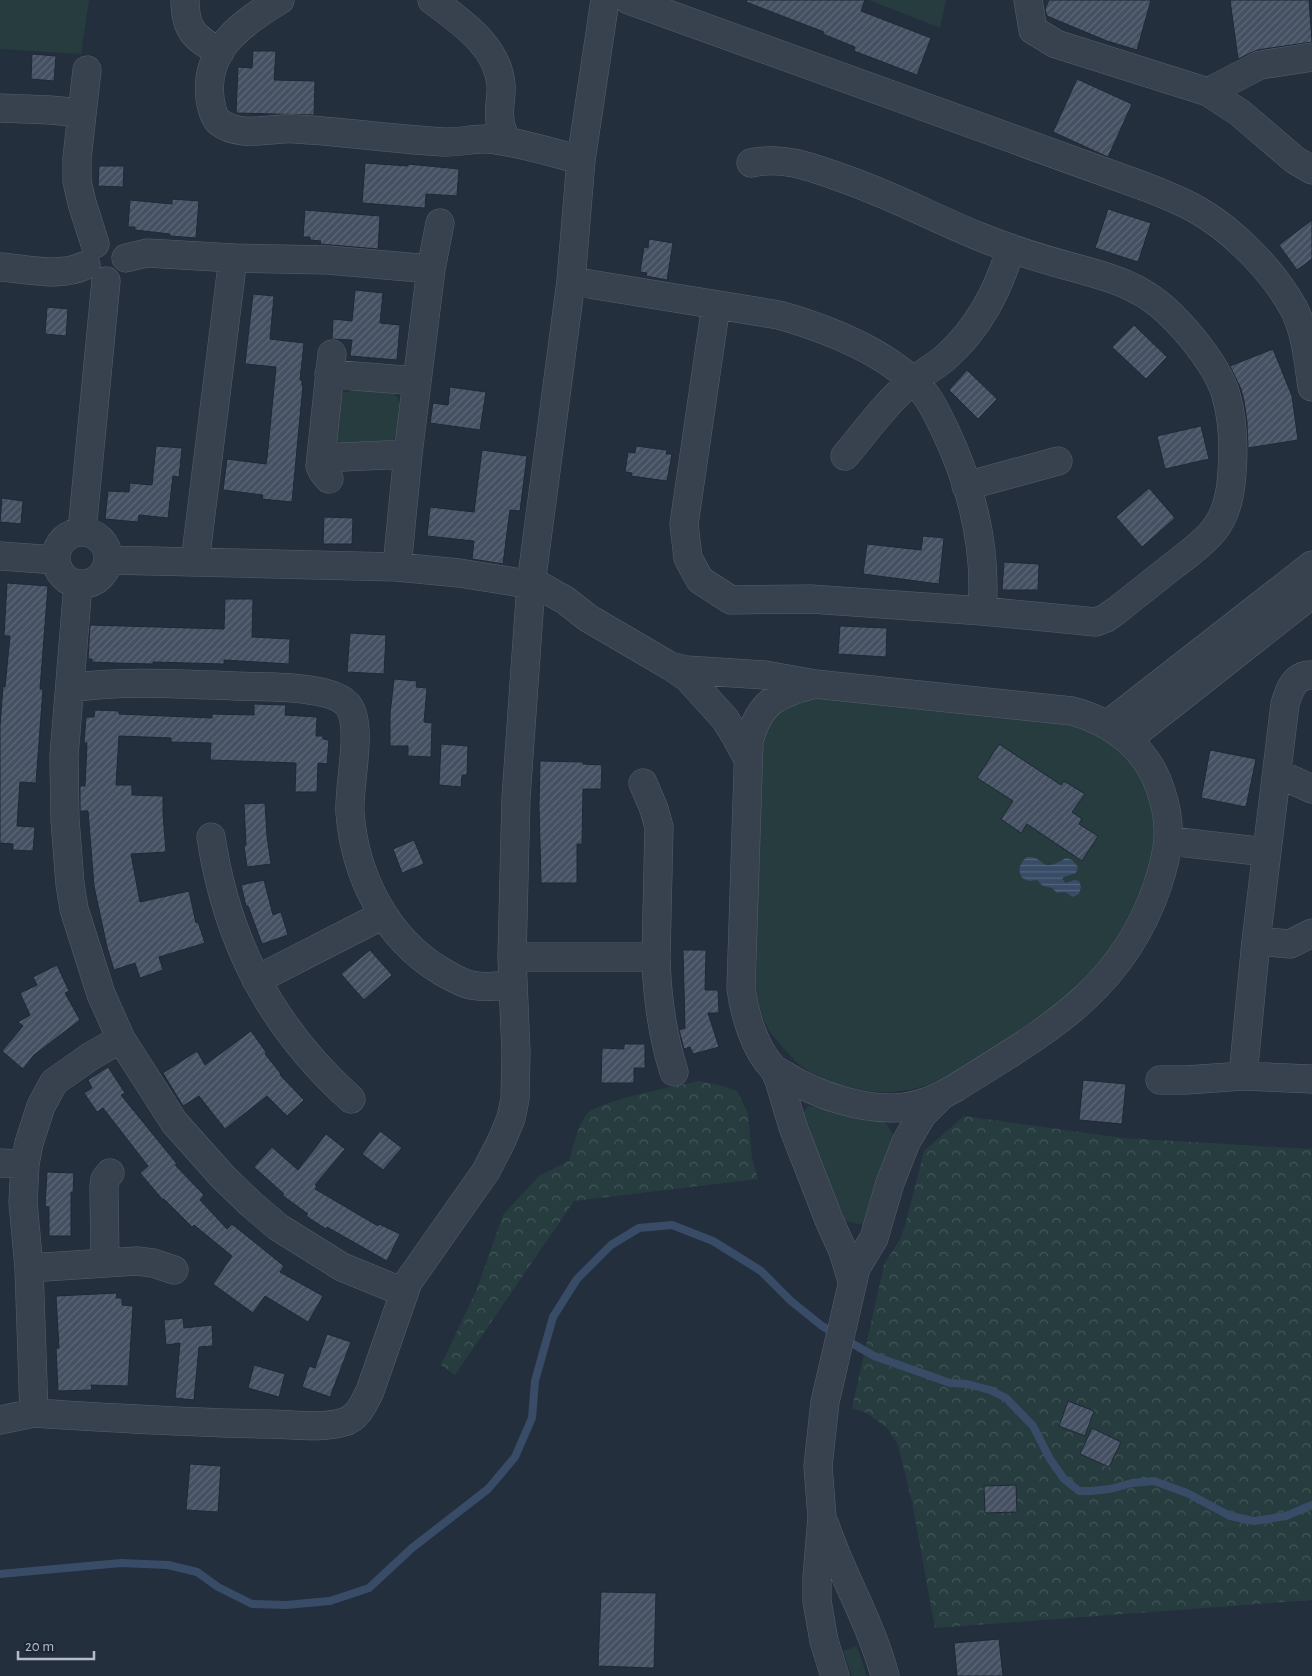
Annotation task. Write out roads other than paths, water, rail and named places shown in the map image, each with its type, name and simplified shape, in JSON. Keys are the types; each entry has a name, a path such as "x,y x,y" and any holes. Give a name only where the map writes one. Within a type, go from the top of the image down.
{"street":[{"path":"185,0 192,32 199,40 220,52"},
{"path":"280,0 249,19 237,29 226,41 220,52 213,67 209,94 211,108 218,121 228,126 255,132 294,128 443,142 486,139 508,142 580,160"},
{"path":"432,0 483,42 496,63 501,84 500,120 508,142"},
{"path":"0,1420 34,1413 261,1424 324,1425 345,1422 362,1407 370,1391 408,1282 486,1171 502,1140 511,1118 515,1099 516,1053 512,957 516,790 532,584 571,282 580,160 605,0"},
{"path":"629,0 1178,200 1200,211 1226,229 1266,269 1294,310 1309,349 1312,387"},
{"path":"1028,0 1033,30 1056,44 1208,92 1240,113 1295,160 1312,170"},
{"path":"1208,92 1260,65 1312,57"},
{"path":"82,531 96,264 77,181 77,158 87,70"},
{"path":"0,108 82,113"},
{"path":"716,306 684,524 688,558 700,580 731,600 811,599 982,611 1096,622 1106,618 1193,551 1215,529 1225,508 1230,494 1234,451 1226,393 1212,366 1173,317 1156,302 1124,283 1011,248 949,223 877,190 813,168 780,160 750,163"},
{"path":"397,568 417,381 431,270 440,223"},
{"path":"845,456 912,381 947,357 962,342 994,294 1011,248"},
{"path":"96,264 115,279 121,274 126,258 147,253 337,261 431,270"},
{"path":"195,562 233,258"},
{"path":"0,266 56,272 75,270 96,264"},
{"path":"571,282 779,315 832,332 858,344 912,381 925,394 935,410 951,444 966,486 977,523 981,546 984,595 982,611"},
{"path":"408,454 325,469 331,364 417,381"},
{"path":"966,486 1058,461"},
{"path":"82,531 96,535 105,544 108,560 106,570 98,579 87,584 78,584 66,578 59,570 56,560 57,549 63,540 72,533 82,531"},
{"path":"0,556 56,560"},
{"path":"108,560 397,568 460,573 532,584 553,592 588,618 670,666 694,684 714,706 735,735 748,759"},
{"path":"1118,732 1312,565"},
{"path":"78,584 64,765 65,820 70,884 74,909 99,986 121,1039 174,1122 223,1177 251,1204 278,1227 342,1267 404,1292"},
{"path":"1118,732 1312,594"},
{"path":"670,666 713,673 764,675 815,684 1072,711 1089,716 1118,732 1148,762 1158,779 1168,812 1170,841 1161,876 1146,917 1132,943 1104,980 1072,1010 1045,1030 941,1096 922,1115 906,1142 890,1183 874,1238 856,1268 825,1402 818,1466 822,1516 817,1601 824,1641 834,1676"},
{"path":"1243,1076 1256,940 1284,704 1294,682 1307,674 1312,674"},
{"path":"70,688 94,685 160,683 297,688 356,700 354,716 356,730 350,812 354,839 369,888 383,915 401,938 416,952 432,965 452,977 470,985 491,987 513,984"},
{"path":"815,684 790,690 766,706 757,718 749,741 741,988 744,1006 756,1039 779,1080 793,1127 829,1220 844,1251 852,1283"},
{"path":"1277,773 1312,789"},
{"path":"643,783 652,802 658,827 656,957 658,990 663,1030 674,1072"},
{"path":"212,837 216,866 228,913 240,948 256,980 272,1008 307,1055 351,1099"},
{"path":"1170,841 1266,852"},
{"path":"256,980 383,915"},
{"path":"1256,940 1290,944 1312,933"},
{"path":"512,957 656,957"},
{"path":"34,1413 29,1268 23,1202 12,1164 29,1143 41,1106 54,1082 91,1056 121,1039"},
{"path":"774,1069 816,1092 833,1098 872,1106 904,1107 941,1096"},
{"path":"1160,1080 1243,1076 1312,1078"},
{"path":"105,1262 104,1187 110,1173"},
{"path":"29,1268 105,1262 145,1262 164,1265 174,1270"},
{"path":"822,1516 839,1565 861,1608 886,1676"}],"water":[{"path":"1027,857 1038,859 1047,865 1057,863 1066,858 1072,860 1078,867 1076,873 1062,879 1066,883 1074,880 1079,881 1081,887 1079,894 1072,896 1064,892 1057,893 1052,888 1043,886 1037,880 1029,881 1022,878 1020,866"}],"waterway":[{"path":"0,1574 121,1563 168,1565 197,1572 218,1587 252,1604 286,1605 330,1601 369,1588 412,1548 488,1489 515,1457 532,1418 535,1381 553,1317 577,1279 611,1245 639,1228 672,1225 713,1241 761,1271 791,1301 822,1326 874,1356 950,1383 967,1384 990,1390 1006,1398 1033,1426 1050,1459 1064,1479 1079,1491 1110,1489 1132,1483 1154,1481 1187,1493 1230,1516 1254,1521 1286,1516 1312,1505"}]}
